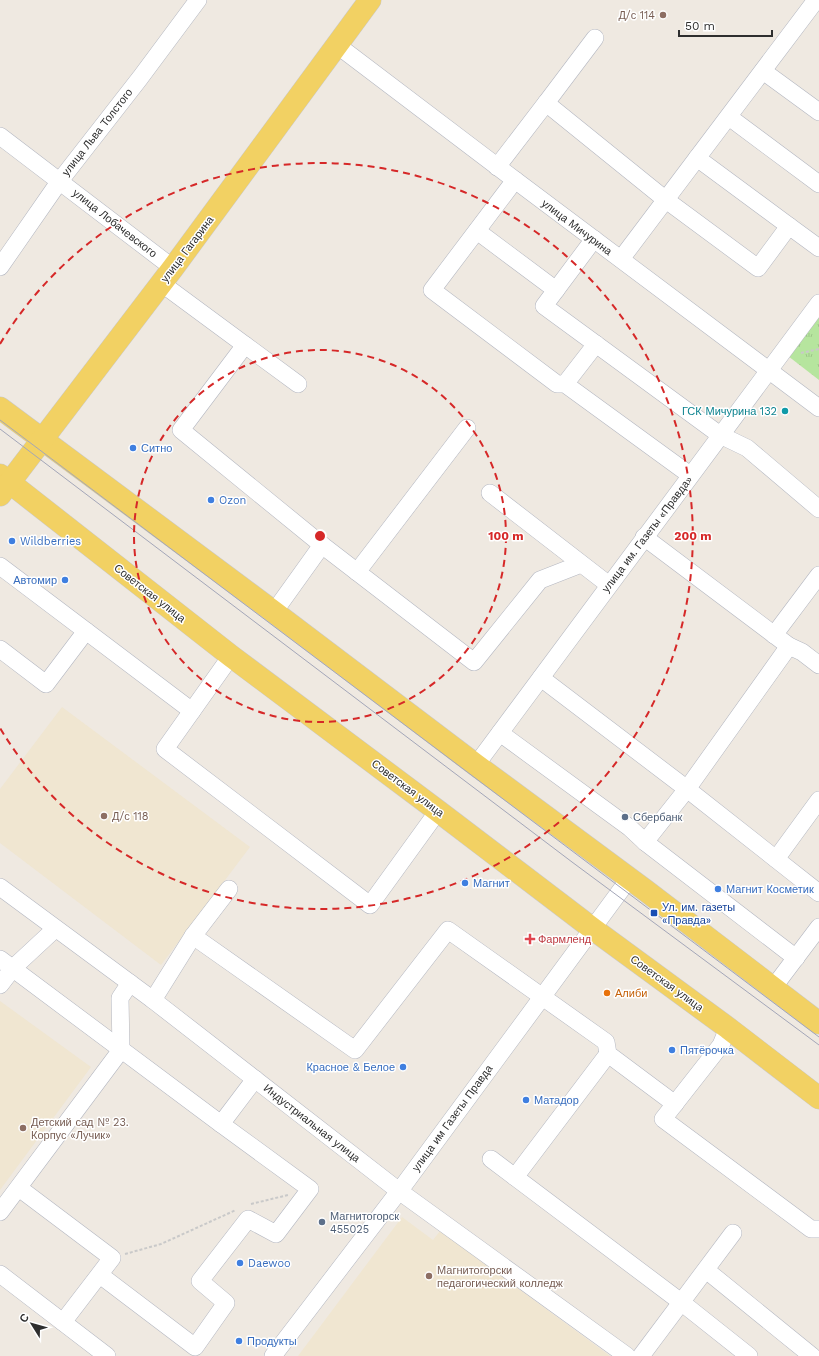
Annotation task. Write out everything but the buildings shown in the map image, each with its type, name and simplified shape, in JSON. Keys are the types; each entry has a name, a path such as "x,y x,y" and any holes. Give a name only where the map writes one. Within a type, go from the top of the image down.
{"main road":[{"name":"улица Гагарина","path":"3,484 42,439 167,276 370,0"},
{"path":"0,408 274,612 476,766 629,879 819,1024"},
{"name":"Советская улица","path":"3,484 593,929 728,1028 819,1098"}],"street":[{"name":"улица Льва Толстого","path":"0,267 59,182 140,78 198,0"},
{"path":"621,259 816,0"},
{"path":"497,167 595,38"},
{"name":"улица Мичурина","path":"337,45 819,408"},
{"path":"763,71 819,112"},
{"path":"546,103 666,200 758,268 789,226"},
{"path":"728,117 819,184"},
{"name":"улица Лобачевского","path":"0,136 59,182 70,188 245,345 298,384"},
{"path":"698,158 819,248"},
{"path":"515,180 432,290 557,384 565,384 690,475"},
{"path":"477,231 556,290"},
{"path":"594,239 544,306 720,435 747,448 819,508"},
{"name":"улица им. Газеты «Правда»","path":"476,766 644,537 819,303"},
{"path":"565,384 596,344"},
{"path":"245,345 181,430 322,545 474,662 540,580 581,564"},
{"path":"357,572 467,428"},
{"path":"490,493 609,585"},
{"path":"644,537 789,646 802,652 819,665"},
{"path":"274,612 322,545"},
{"path":"0,566 192,711"},
{"path":"774,635 819,576"},
{"path":"0,649 46,684 86,631"},
{"path":"645,842 687,789 789,646"},
{"path":"231,656 165,749 370,905 438,811"},
{"path":"541,678 687,789 819,893"},
{"path":"500,733 630,828 645,842 796,958"},
{"path":"776,859 819,800"},
{"name":"улица им Газеты Правда","path":"273,1356 399,1191 629,879"},
{"name":"Индустриальная улица","path":"0,887 153,1000 399,1191 628,1356"},
{"path":"153,1000 193,936 229,889"},
{"path":"773,988 819,927"},
{"path":"0,985 6,964 55,929"},
{"path":"193,936 355,1050 448,930 606,1042 608,1054 675,1104"},
{"path":"6,964 310,1189 276,1234 248,1219 200,1281 226,1303 195,1346 100,1275"},
{"path":"0,1212 121,1050 120,998 130,983"},
{"path":"728,1028 721,1046 664,1119 811,1229 819,1229"},
{"path":"515,1177 608,1054"},
{"path":"221,1124 255,1079"},
{"path":"491,1159 681,1302 749,1356"},
{"path":"19,1188 112,1258 63,1322"},
{"path":"641,1356 734,1233"},
{"path":"706,1270 812,1356"},
{"path":"0,1274 107,1356"}],"path":[{"path":"796,354 819,349"},
{"path":"251,1204 310,1189"},
{"path":"112,1258 160,1244 237,1209"}],"shaded area":[{"name":"Д/с 118","path":"62,707 250,847 161,965 0,843 0,789"},
{"name":"Детский сад № 23. Корпус «Лучик»","path":"0,1001 91,1067 0,1190"},
{"name":"Магнитогорски педагогический колледж","path":"402,1217 433,1240 440,1231 610,1356 298,1356"}],"green space":[{"path":"819,315 819,380 788,356"}],"tram line":[{"path":"0,420 819,1037"},
{"path":"0,429 572,862 819,1045"}],"place":[{"name":"Д/с 114","path":"663,15"},
{"name":"ГСК Мичурина 132","path":"785,411"},
{"name":"Ситно","path":"133,448"},
{"name":"Ozon","path":"211,500"},
{"name":"Wildberries","path":"12,541"},
{"name":"Автомир","path":"65,580"},
{"name":"Д/с 118","path":"104,816"},
{"name":"Сбербанк","path":"625,817"},
{"name":"Магнит","path":"465,883"},
{"name":"Магнит Косметик","path":"718,889"},
{"name":"Ул. им. газеты «Правда»","path":"654,913"},
{"name":"Фармленд","path":"530,939"},
{"name":"Алиби","path":"607,993"},
{"name":"Пятёрочка","path":"672,1050"},
{"name":"Красное & Белое","path":"403,1067"},
{"name":"Матадор","path":"526,1100"},
{"name":"Детский сад № 23. Корпус «Лучик»","path":"23,1128"},
{"name":"Магнитогорск 455025","path":"322,1222"},
{"name":"Daewoo","path":"240,1263"},
{"name":"Магнитогорски педагогический колледж","path":"429,1276"},
{"name":"Продукты","path":"239,1341"}]}
